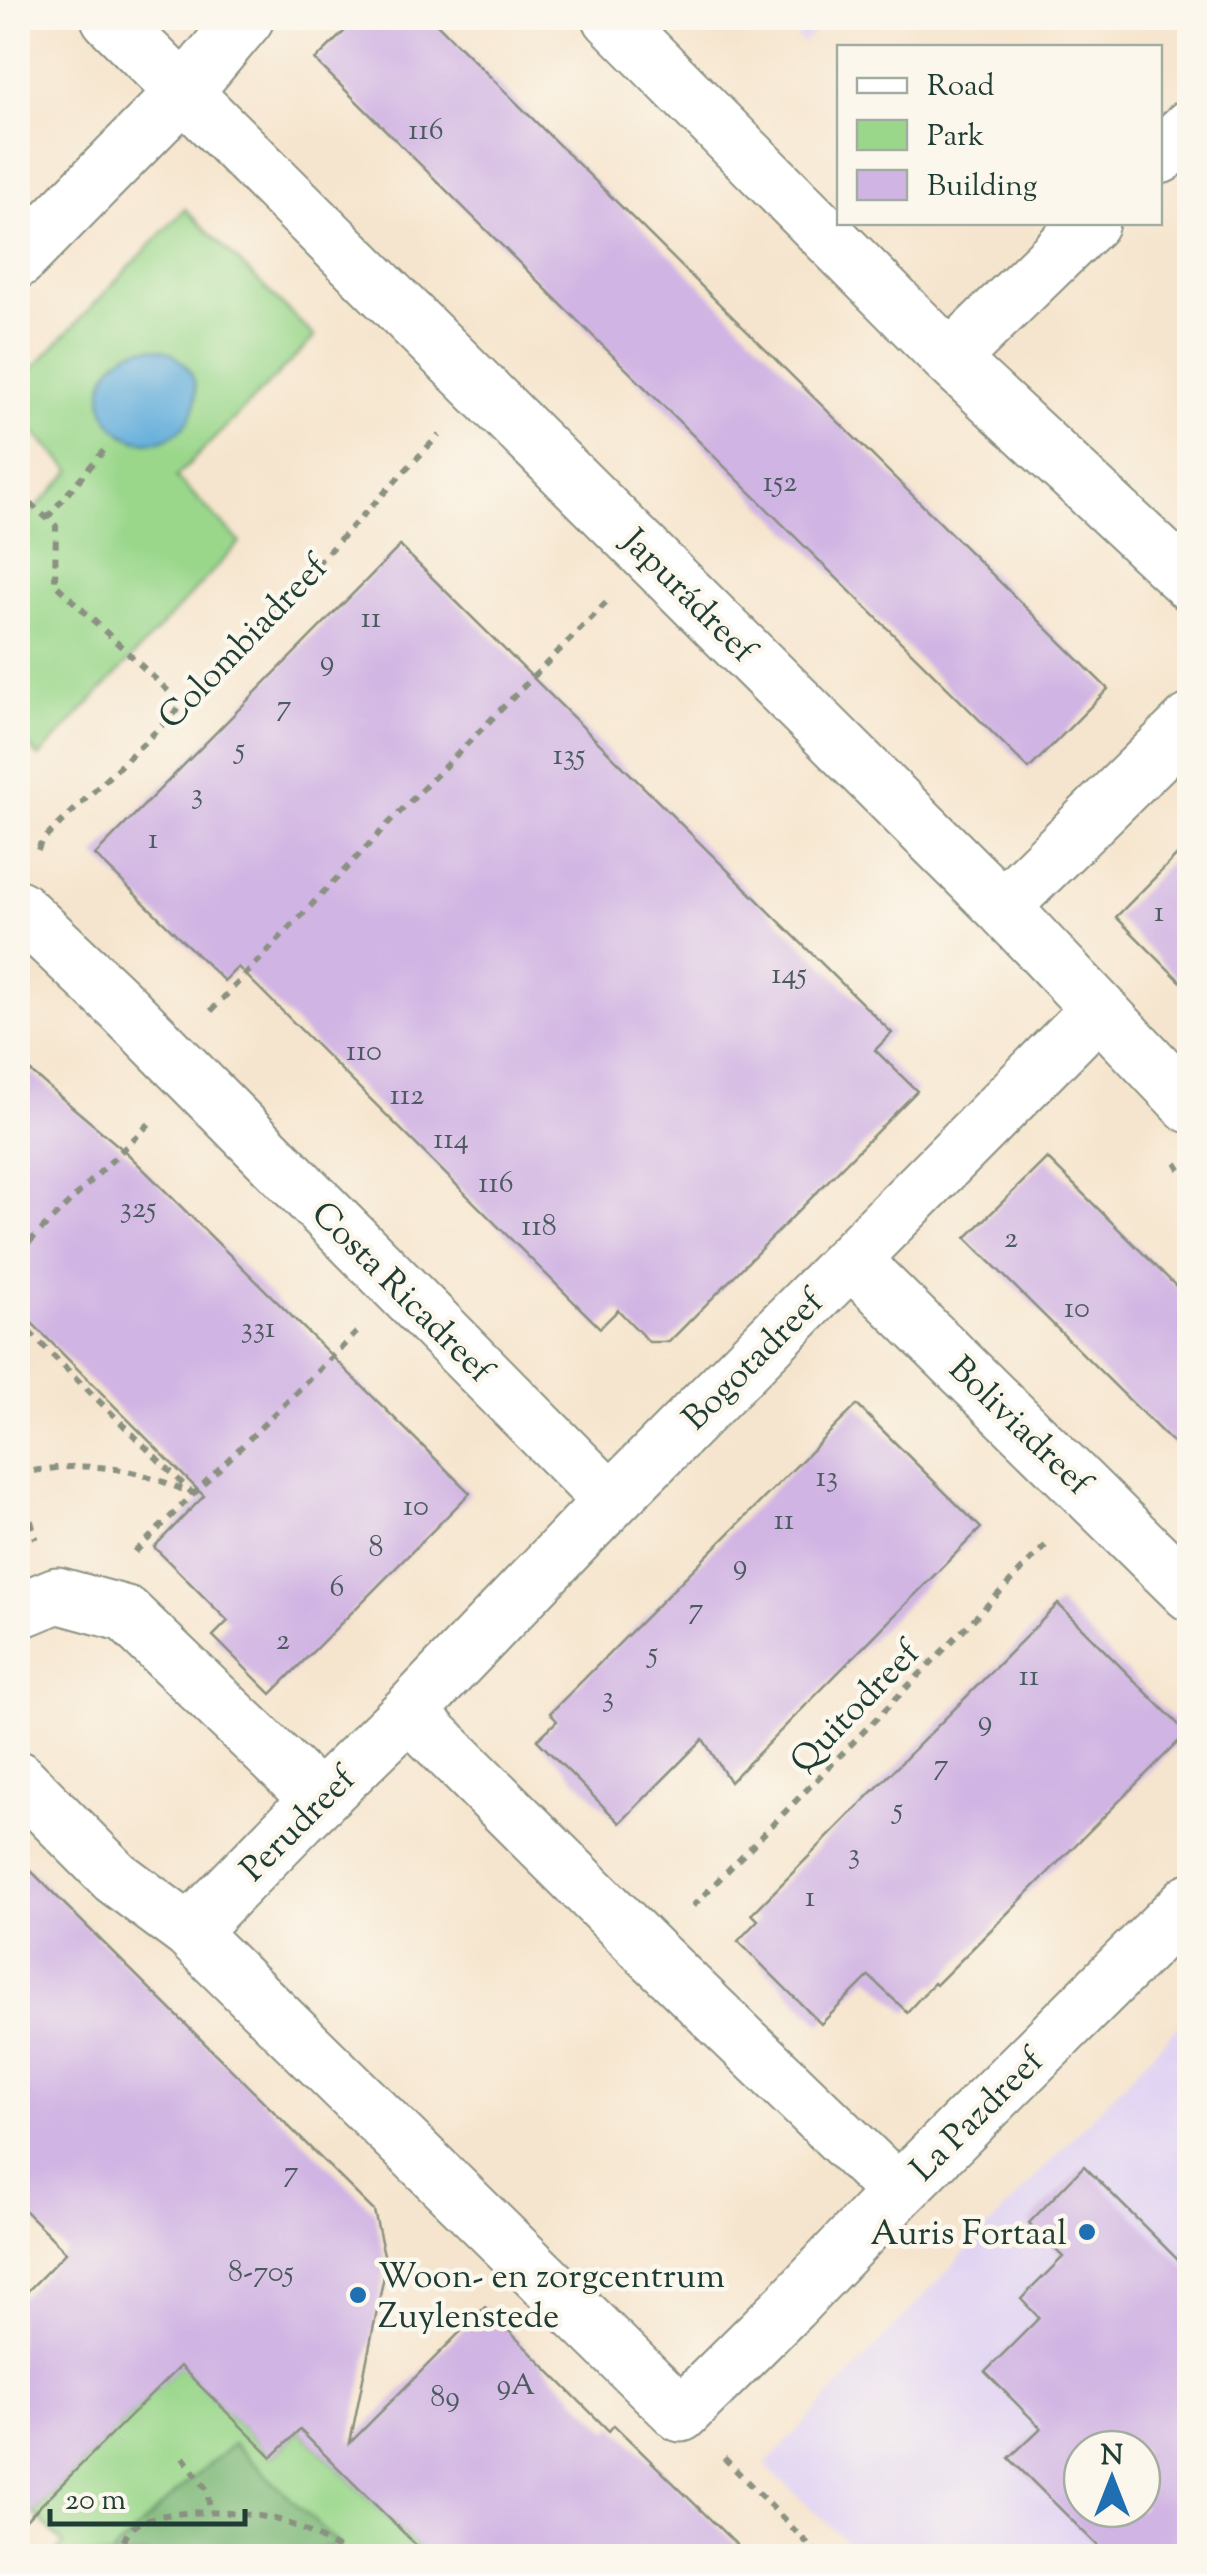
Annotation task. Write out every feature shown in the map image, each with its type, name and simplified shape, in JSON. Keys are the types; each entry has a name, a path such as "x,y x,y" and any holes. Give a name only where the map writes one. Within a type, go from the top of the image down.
{"street":[{"name":"Japurádreef","path":"109,18 1002,908 1190,1105"},
{"path":"18,260 185,91 246,18"},
{"path":"611,18 950,359 1190,584"},
{"path":"1162,154 1190,127"},
{"path":"950,359 1088,225"},
{"path":"1002,908 1190,722"},
{"name":"Costa Ricadreef","path":"18,908 611,1501"},
{"name":"Bogotadreef","path":"409,1712 611,1501 1098,1010"},
{"name":"Boliviadreef","path":"851,1259 1190,1593"},
{"path":"18,1611 57,1594 126,1614 320,1800"},
{"path":"409,1712 898,2192"},
{"name":"Perudreef","path":"189,1932 409,1712"},
{"path":"18,1778 115,1876 189,1932 681,2414"},
{"name":"La Pazdreef","path":"681,2414 1190,1901"}],"path":[{"name":"Colombiadreef","path":"35,857 41,842 183,705 483,389"},
{"path":"46,518 106,448"},
{"path":"18,492 56,526 54,584 183,705"},
{"path":"18,1253 182,1068 392,820 651,557"},
{"path":"111,1610 120,1567 400,1288"},
{"path":"18,1321 193,1494"},
{"path":"18,1474 73,1465 120,1469 158,1478 193,1494"},
{"name":"Quitodreef","path":"649,1950 1094,1496"},
{"path":"681,2414 820,2556"},
{"path":"183,2457 208,2490 210,2510"},
{"path":"118,2556 134,2526 147,2519 210,2510 280,2520 323,2538 350,2556"}],"shaded area":[{"path":"779,18 829,18 803,43"},
{"name":"Auris Fortaal","path":"1189,2014 1189,2556 862,2556 765,2465"}],"green space":[{"path":"185,209 315,337 176,477 240,542 39,757 18,734 18,526 72,471 18,416 18,384"},
{"path":"180,2365 272,2457 300,2430 427,2556 52,2556 64,2544 33,2513"},
{"path":"234,2444 339,2545 291,2556 110,2556 185,2484"}],"water":[{"path":"149,348 167,352 182,362 192,377 196,395 192,413 182,428 167,438 149,442 131,438 116,428 106,413 102,395 106,377 116,362 131,352"}],"building":[{"path":"358,18 431,18 1108,689 1029,769 315,60"},
{"path":"400,546 892,1033 875,1050 917,1091 669,1342 649,1342 618,1310 600,1328 238,967 224,981 95,855"},
{"path":"1190,842 1190,991 1116,917"},
{"path":"18,1061 128,1154 470,1493 271,1694 213,1636 228,1621 154,1547 204,1496 18,1309"},
{"path":"1047,1158 1190,1300 1190,1460 966,1238"},
{"path":"857,1405 981,1528 730,1782 703,1739 620,1823 537,1740 557,1721 550,1713"},
{"path":"1058,1604 1187,1733 907,2012 869,1976 821,2024 738,1941 758,1920 752,1914"},
{"path":"18,1858 374,2211 385,2271 350,2443 485,2307 609,2431 614,2425 748,2556 427,2556 300,2430 272,2457 180,2366 18,2528 18,2301 66,2252 18,2204"},
{"path":"1084,2166 1190,2272 1190,2556 1108,2556 1081,2529 1162,2529 1162,2429 1062,2429 1062,2510 1009,2458 1041,2428 985,2372 1039,2318 1021,2299 1063,2257 1029,2223"}],"place":[{"name":"Auris Fortaal","path":"1087,2232"},
{"name":"Woon- en zorgcentrum Zuylenstede","path":"358,2295"}]}
